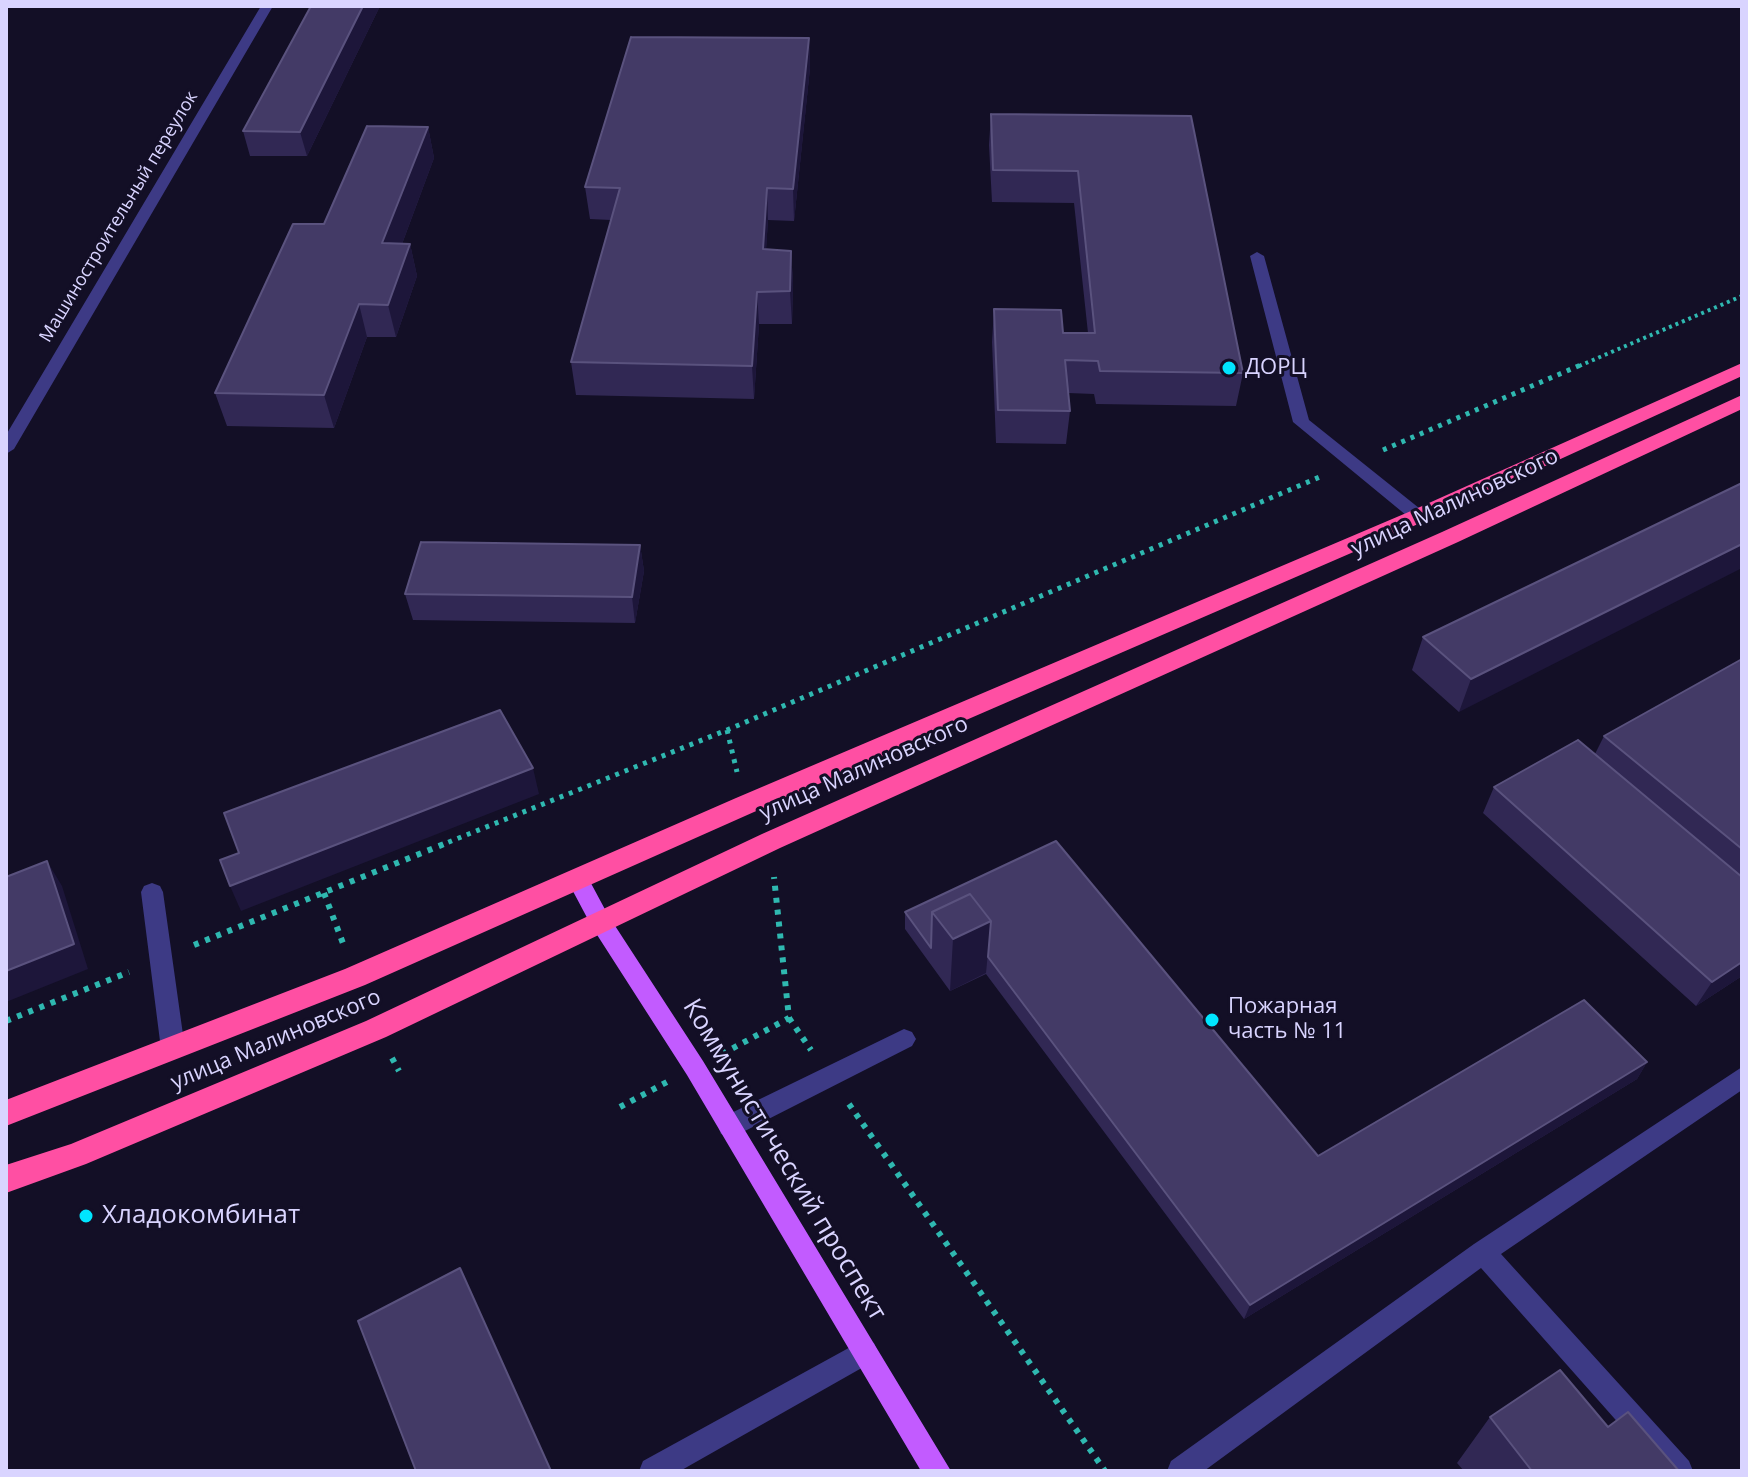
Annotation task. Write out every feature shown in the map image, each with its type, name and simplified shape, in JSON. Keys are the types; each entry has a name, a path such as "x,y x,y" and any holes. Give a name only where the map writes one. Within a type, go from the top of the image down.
{"highway":[{"name":"улица Малиновского","path":"6,1113 355,977 1418,516 1742,369"},
{"name":"улица Малиновского","path":"6,1179 76,1155 376,1029 771,841 1450,537 1742,401"}],"main road":[{"name":"Коммунистический проспект","path":"578,880 600,921 695,1068 937,1471"}],"street":[{"name":"Машиностроительный переулок","path":"6,449 267,6"},
{"path":"1257,256 1301,422 1418,516"},
{"path":"152,892 173,1049"},
{"path":"730,1126 904,1039"},
{"path":"1181,1471 1483,1252 1742,1077"},
{"path":"1483,1252 1679,1471"},
{"path":"653,1471 865,1352"}],"path":[{"path":"6,1021 727,730 1742,296"},
{"path":"771,841 789,1018 1105,1471"},
{"path":"620,1107 789,1018"}],"building":[{"path":"311,6 363,6 300,132 243,131"},
{"path":"631,37 809,38 793,189 767,188 763,249 791,251 790,291 757,292 752,366 571,362 620,188 585,187"},
{"path":"991,114 1191,116 1243,373 1100,371 1098,361 1065,360 1070,411 998,410 994,309 1061,310 1063,333 1095,333 1078,171 993,170"},
{"path":"367,126 428,127 382,243 410,244 388,305 359,304 324,395 215,393 293,224 324,224"},
{"path":"1742,483 1742,544 1471,679 1423,637"},
{"path":"421,542 640,545 632,597 405,594"},
{"path":"1742,659 1742,849 1604,736"},
{"path":"500,710 533,768 230,886 220,860 239,853 224,813"},
{"path":"1578,740 1742,877 1742,962 1712,982 1494,787"},
{"path":"1056,841 1318,1156 1584,1000 1647,1062 1250,1305 988,957 991,921 970,894 932,912 931,948 905,912"},
{"path":"47,861 74,944 6,971 6,877"},
{"path":"970,894 991,921 953,939 932,912"},
{"path":"460,1268 551,1471 416,1471 358,1321"},
{"path":"1560,1370 1608,1427 1628,1412 1679,1471 1532,1471 1490,1417"}],"place":[{"name":"ДОРЦ","path":"1229,368"},
{"name":"Пожарная часть № 11","path":"1212,1020"},
{"name":"Хладокомбинат","path":"86,1216"}]}
